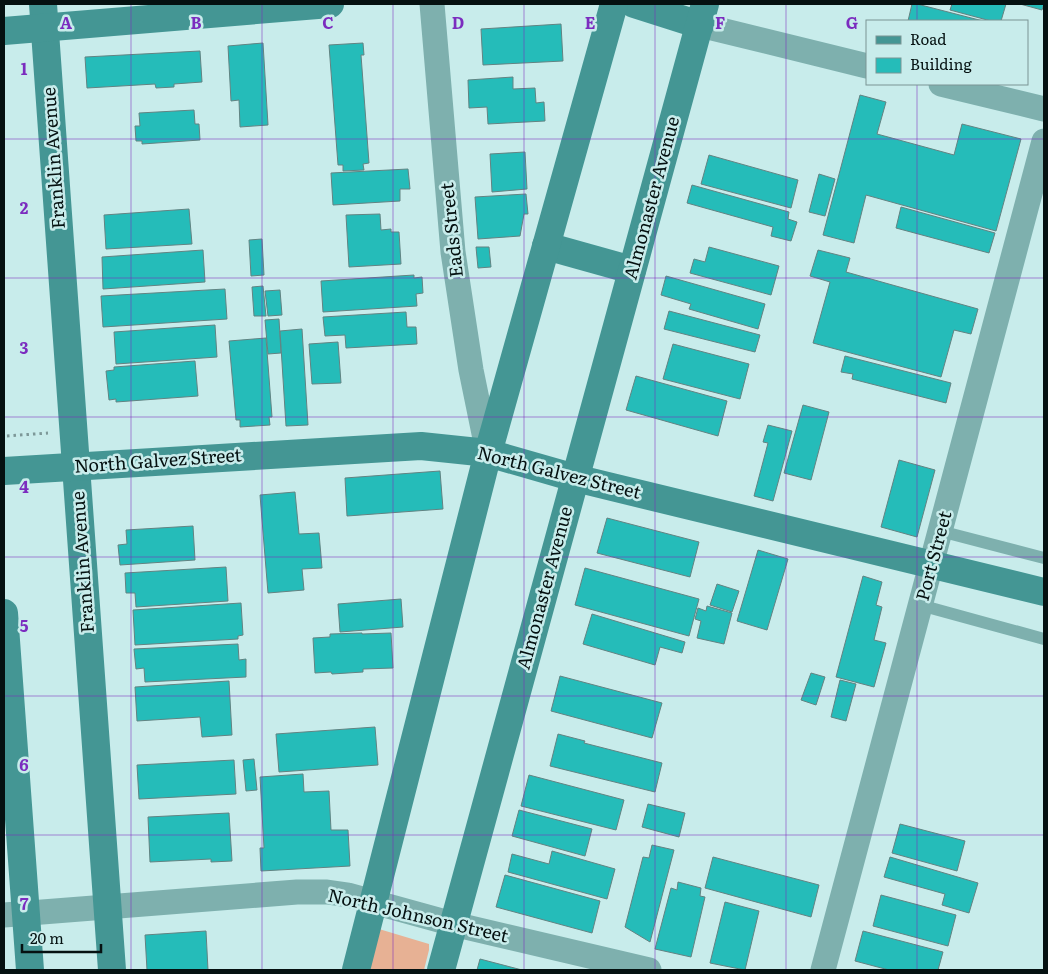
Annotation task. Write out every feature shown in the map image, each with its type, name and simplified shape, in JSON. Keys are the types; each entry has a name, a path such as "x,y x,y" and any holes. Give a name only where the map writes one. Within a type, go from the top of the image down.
{"street":[{"path":"4,31 44,16 330,4"},
{"name":"Eads Street","path":"432,4 453,252 471,370 488,453"},
{"path":"356,970 488,453 614,4"},
{"path":"634,4 703,14 866,66"},
{"name":"Almonaster Avenue","path":"441,970 703,14"},
{"name":"Franklin Avenue","path":"44,16 112,970"},
{"path":"945,85 1044,109"},
{"name":"Port Street","path":"823,970 1044,141"},
{"path":"546,246 632,270"},
{"name":"North Galvez Street","path":"4,471 421,446 488,453 575,478 1044,592"},
{"path":"4,613 15,914 30,970"},
{"name":"North Johnson Street","path":"15,914 297,892 327,892 649,970"}],"lane":[{"path":"940,531 1044,558"},
{"path":"920,605 1044,639"}],"path":[{"path":"7,436 50,432"}],"shaded area":[{"path":"379,929 429,944 424,970 365,970"}],"building":[{"path":"912,4 917,4 979,20 908,20"},
{"path":"952,4 1006,4 1001,20 987,20 950,10"},
{"path":"1020,4 1044,4 1042,10"},
{"path":"561,24 563,61 483,65 481,29"},
{"path":"263,43 268,125 240,127 239,100 231,101 228,46"},
{"path":"363,43 364,55 361,55 369,163 363,164 364,170 343,171 343,165 338,165 329,45"},
{"path":"200,51 202,82 174,84 174,87 156,88 155,84 87,88 85,57"},
{"path":"513,77 513,89 535,88 536,103 544,102 545,121 488,124 487,107 469,108 468,80"},
{"path":"860,95 886,102 877,134 954,155 962,124 1021,139 996,231 866,195 854,243 823,235"},
{"path":"194,110 195,124 199,124 200,140 142,144 142,141 136,141 135,126 140,126 139,113"},
{"path":"525,152 527,189 492,192 490,154"},
{"path":"709,155 798,180 791,208 701,184"},
{"path":"408,169 410,189 400,189 400,201 333,205 331,173"},
{"path":"819,174 835,179 825,216 809,212"},
{"path":"692,185 789,212 788,219 797,222 791,241 771,236 773,227 687,203"},
{"path":"526,194 528,214 524,214 520,236 478,239 475,197"},
{"path":"901,207 995,233 989,253 896,228"},
{"path":"189,209 192,244 106,249 104,215"},
{"path":"380,214 381,230 391,229 391,232 399,232 401,264 349,267 346,215"},
{"path":"262,239 264,275 251,276 249,240"},
{"path":"476,247 489,247 491,267 478,268"},
{"path":"709,247 779,266 771,295 690,273 694,259 705,262"},
{"path":"203,250 205,282 103,289 102,257"},
{"path":"818,250 850,258 846,272 978,309 971,334 954,330 941,377 813,343 830,282 810,276"},
{"path":"414,275 414,278 422,277 423,293 416,294 417,306 323,312 321,281"},
{"path":"666,276 765,304 758,329 689,309 691,304 661,295"},
{"path":"263,286 266,316 254,316 252,287"},
{"path":"225,289 227,319 103,327 101,296"},
{"path":"280,290 282,315 268,316 265,291"},
{"path":"669,311 760,335 755,352 664,329"},
{"path":"406,312 407,327 416,327 417,344 346,348 345,335 325,336 323,317"},
{"path":"279,319 281,353 268,354 265,320"},
{"path":"215,325 217,357 116,364 114,332"},
{"path":"302,329 308,425 286,426 280,331"},
{"path":"266,338 272,417 269,417 270,425 240,427 240,420 236,420 229,341"},
{"path":"338,342 341,383 312,384 309,344"},
{"path":"673,344 749,364 740,399 663,379"},
{"path":"845,356 951,383 946,403 852,379 853,374 841,372"},
{"path":"195,361 198,396 116,402 116,399 109,400 106,371 114,370 114,367"},
{"path":"636,376 727,401 718,436 626,410"},
{"path":"803,405 829,412 811,480 784,473"},
{"path":"768,425 792,431 773,501 754,496 768,443 763,442"},
{"path":"899,460 935,470 917,537 881,527"},
{"path":"440,471 443,509 347,516 345,478"},
{"path":"295,492 299,534 319,533 322,568 302,569 304,590 268,593 260,495"},
{"path":"607,518 699,542 690,577 597,553"},
{"path":"193,526 195,560 120,565 118,545 127,544 126,530"},
{"path":"758,550 788,559 767,630 737,621"},
{"path":"226,567 228,601 136,607 135,593 126,593 125,573"},
{"path":"585,568 699,599 689,636 575,605"},
{"path":"863,576 882,582 876,605 882,607 874,640 886,643 874,687 836,677"},
{"path":"717,584 739,591 732,612 710,605"},
{"path":"401,599 403,627 340,632 338,604"},
{"path":"241,603 243,635 238,636 238,639 135,645 133,610"},
{"path":"707,606 732,613 724,644 697,638 701,621 695,619 698,608 706,611"},
{"path":"592,614 685,642 682,653 660,647 655,665 583,644"},
{"path":"391,633 393,668 363,669 363,672 332,674 331,672 315,673 313,638 330,637 330,634"},
{"path":"238,644 239,660 246,659 246,677 145,682 144,668 136,669 134,649"},
{"path":"811,673 825,677 816,705 801,700"},
{"path":"560,676 662,703 652,738 551,711"},
{"path":"840,680 856,684 846,721 831,717"},
{"path":"229,681 232,735 202,737 200,717 137,721 135,687"},
{"path":"375,727 378,765 279,772 276,734"},
{"path":"558,734 585,741 584,743 662,763 655,792 550,766"},
{"path":"254,759 257,790 246,791 243,760"},
{"path":"234,760 236,794 139,799 137,765"},
{"path":"303,774 304,792 329,791 331,830 348,830 350,866 261,871 260,848 264,848 260,777"},
{"path":"529,775 624,800 616,830 521,806"},
{"path":"648,804 685,813 679,837 642,827"},
{"path":"519,810 592,829 585,856 512,836"},
{"path":"229,813 232,861 211,862 211,859 150,862 148,817"},
{"path":"900,824 965,841 957,871 892,853"},
{"path":"652,845 674,850 650,942 625,927 643,857 649,858"},
{"path":"552,851 615,869 607,899 508,872 512,854 549,864"},
{"path":"713,857 819,885 811,917 705,888"},
{"path":"890,857 978,883 969,913 942,905 945,894 884,877"},
{"path":"505,875 600,901 592,933 496,907"},
{"path":"678,882 701,888 700,896 705,897 691,957 655,949 671,888 677,890"},
{"path":"881,895 956,915 948,946 873,926"},
{"path":"725,902 759,911 745,970 710,963"},
{"path":"206,931 208,970 147,970 145,935"},
{"path":"863,931 943,952 938,970 889,970 855,961"},
{"path":"480,959 522,970 477,970"}]}
